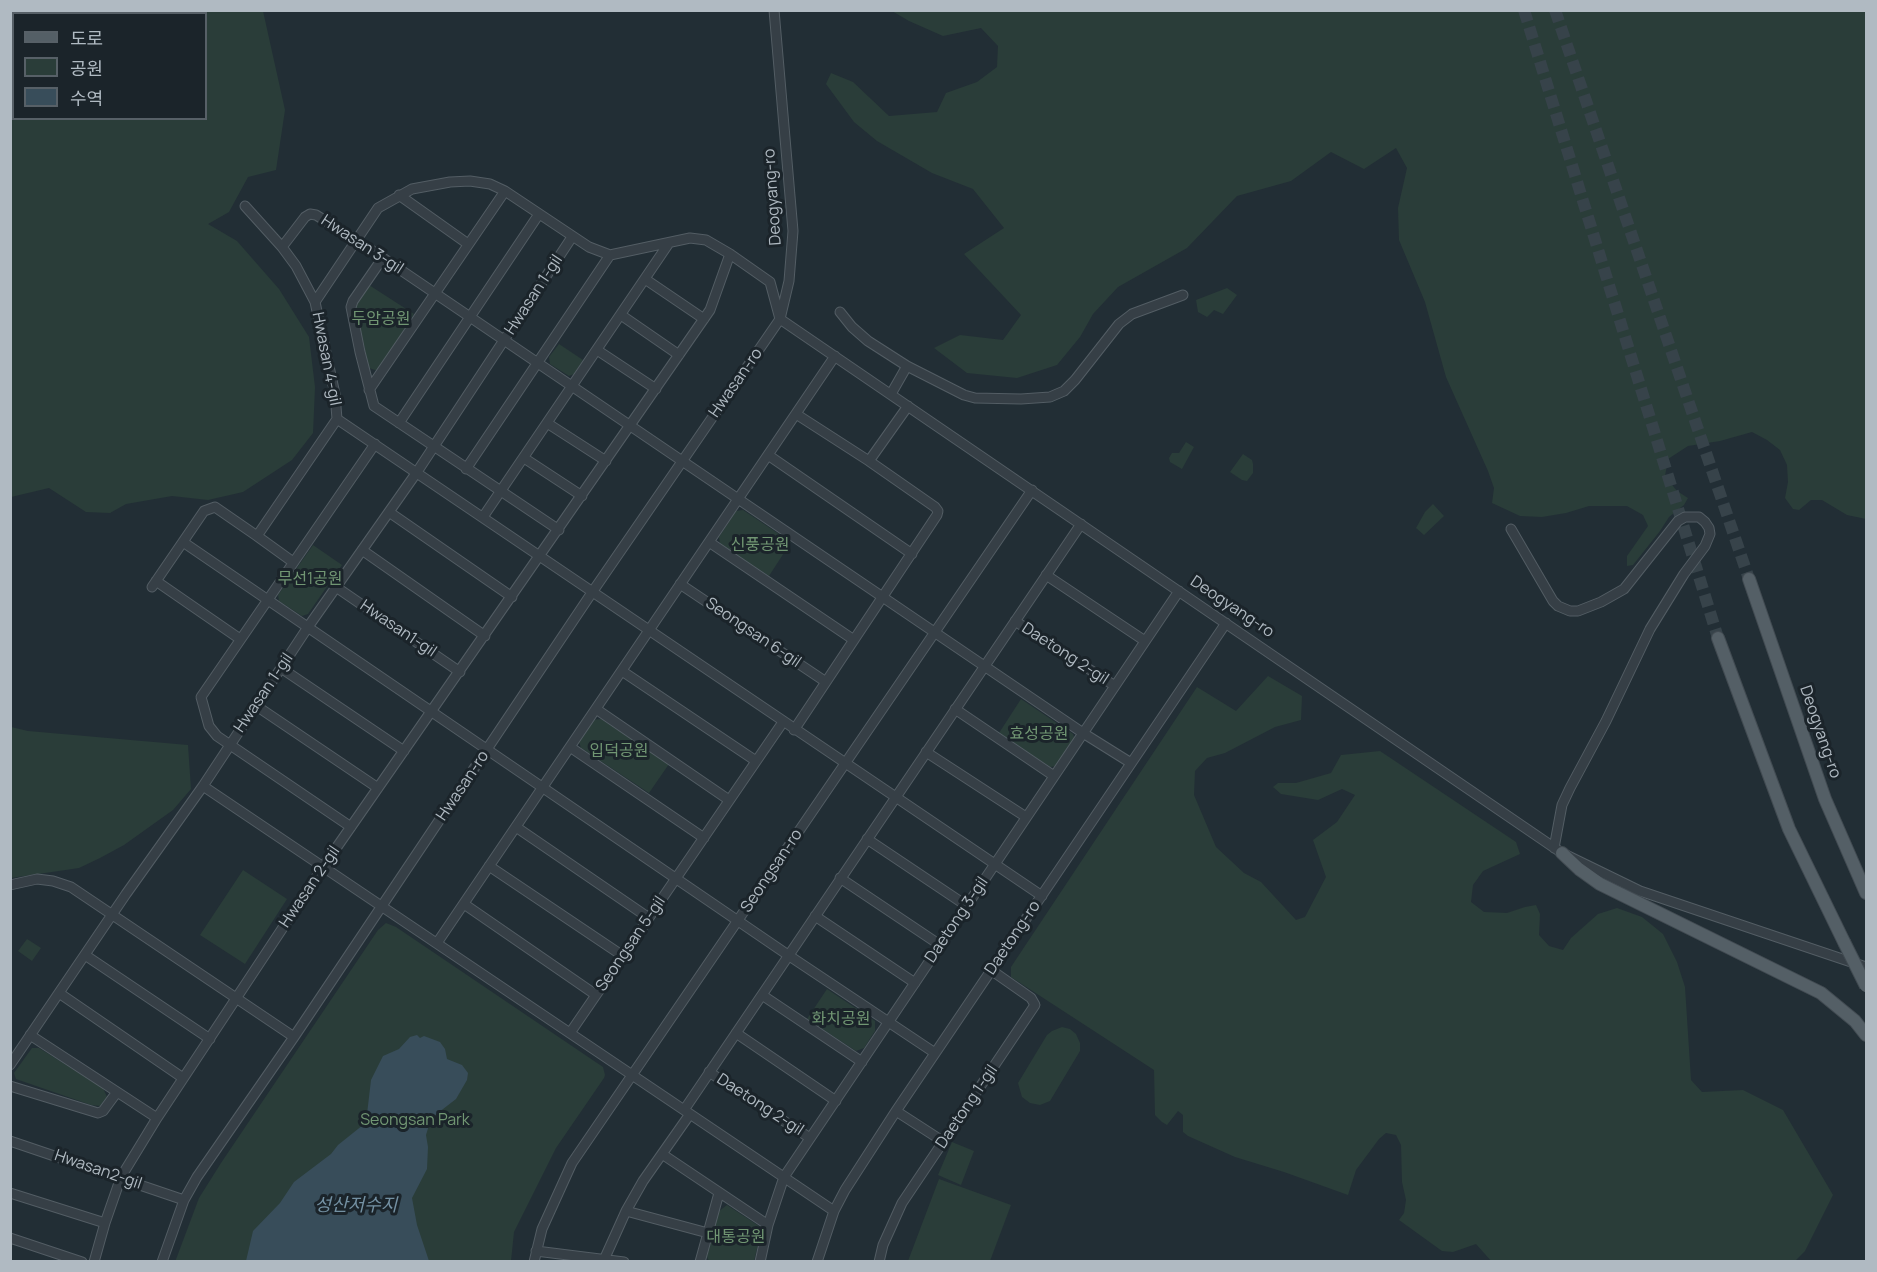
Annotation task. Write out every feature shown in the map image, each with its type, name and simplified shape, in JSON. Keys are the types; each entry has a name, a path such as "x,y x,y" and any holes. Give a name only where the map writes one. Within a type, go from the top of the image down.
{"main road":[{"name":"Deogyang-ro","path":"1749,579 1825,799 1866,893"},
{"path":"1718,638 1789,829 1866,986"},
{"path":"1558,850 1600,884 1821,993 1855,1021 1866,1035"}],"street":[{"name":"Deogyang-ro","path":"774,10 793,231 792,266 780,319 1558,850 1640,891 1866,967"},
{"name":"Hwasan 4-gil","path":"256,536 337,419 335,394 315,302 378,208 416,187 470,181 490,184 505,191 572,237 610,255"},
{"path":"369,390 505,191"},
{"path":"399,195 468,244"},
{"path":"246,206 296,266 315,302"},
{"name":"Hwasan 3-gil","path":"282,247 305,217 310,214 316,215 358,241 739,499"},
{"path":"399,423 538,214"},
{"name":"Hwasan 1-gil","path":"10,1065 144,867 203,786 308,627 417,472 572,237"},
{"path":"466,469 610,255 690,238 706,240 770,282 780,319"},
{"path":"483,517 669,243"},
{"name":"Hwasan 2-gil","path":"94,1262 121,1177 157,1118 323,867 713,306 730,254"},
{"path":"382,258 351,306 374,406 559,530"},
{"path":"645,279 704,319"},
{"path":"840,312 868,341 907,366 964,395 975,398 1020,399 1050,397 1064,392 1119,324 1132,314 1184,295"},
{"path":"621,315 679,355"},
{"name":"Hwasan-ro","path":"162,1262 184,1200 197,1177 488,750 593,591 780,319"},
{"path":"597,350 656,389"},
{"path":"437,943 836,356"},
{"path":"891,394 907,366"},
{"path":"868,461 908,406"},
{"path":"794,729 912,554 938,511 868,461 796,414"},
{"path":"337,419 1042,896"},
{"path":"548,423 606,460"},
{"path":"351,827 211,731 201,697 375,444"},
{"path":"768,455 912,554"},
{"path":"524,458 582,496"},
{"name":"Seongsan-ro","path":"534,1262 542,1229 572,1163 1032,490"},
{"path":"739,499 1083,733 1131,763"},
{"path":"240,639 154,584 204,511 214,507 293,562"},
{"path":"389,512 512,597"},
{"path":"1511,529 1553,601 1570,611 1578,611 1601,602 1624,589 1678,521 1691,516 1699,517 1709,528 1710,534 1705,546 1684,574 1650,628 1606,721 1570,788 1560,814 1558,850"},
{"name":"Daetong 2-gil","path":"603,1260 626,1211 709,1072 1081,524"},
{"path":"183,542 935,1053"},
{"path":"709,542 854,640"},
{"path":"362,550 485,636"},
{"path":"1046,575 1145,641"},
{"name":"Seongsan 6-gil","path":"680,584 826,682"},
{"name":"Hwasan1-gil","path":"336,587 460,672"},
{"name":"Daetong 3-gil","path":"760,1262 768,1225 784,1177 1179,591"},
{"name":"Daetong 2-gil","path":"1015,621 1114,686"},
{"name":"Daetong-ro","path":"817,1262 823,1238 834,1211 896,1111 1226,623"},
{"path":"281,668 404,751"},
{"path":"622,671 756,761"},
{"path":"255,705 378,788"},
{"path":"596,709 729,800"},
{"path":"955,710 1054,776"},
{"name":"Seongsan 5-gil","path":"570,1033 783,722"},
{"path":"570,747 704,838"},
{"path":"926,752 1026,817"},
{"path":"203,786 834,1211"},
{"path":"516,827 649,918"},
{"path":"867,839 967,906"},
{"path":"489,866 623,956"},
{"path":"840,878 940,945"},
{"path":"10,885 38,879 63,884 81,893 294,1037"},
{"path":"464,904 596,995"},
{"path":"815,916 915,983"},
{"path":"85,955 210,1039"},
{"name":"Daetong 1-gil","path":"879,1262 895,1215 1035,1005 1031,998 991,970"},
{"path":"59,993 183,1078"},
{"path":"762,994 862,1062"},
{"path":"736,1033 836,1101"},
{"path":"30,1035 157,1118"},
{"name":"Daetong 2-gil","path":"709,1072 810,1138"},
{"path":"10,1086 99,1113 117,1092"},
{"path":"896,1111 944,1142"},
{"name":"Hwasan2-gil","path":"10,1141 184,1200"},
{"path":"662,1154 768,1225"},
{"path":"10,1193 105,1223"},
{"path":"700,1262 719,1193"},
{"path":"626,1211 708,1233"},
{"path":"10,1238 82,1262"},
{"path":"536,1251 624,1262"}],"green space":[{"path":"10,11 263,11 285,110 276,170 248,177 229,212 208,224 237,241 279,289 309,337 315,387 313,433 292,460 243,492 208,500 172,496 126,504 110,513 86,512 49,488 11,497"},
{"path":"892,11 1866,11 1866,519 1847,515 1822,500 1811,500 1799,510 1793,509 1785,498 1788,482 1787,465 1780,450 1752,432 1720,441 1688,446 1668,459 1665,476 1677,491 1688,498 1684,505 1669,517 1633,565 1627,566 1627,556 1648,526 1643,515 1627,506 1589,506 1542,517 1520,516 1492,503 1494,488 1488,471 1446,377 1425,302 1399,240 1398,208 1407,168 1396,148 1364,169 1331,152 1291,181 1237,196 1187,248 1118,287 1093,314 1080,337 1057,365 1017,378 967,373 934,348 960,335 1003,340 1021,315 964,254 1004,228 973,189 932,173 877,141 854,122 826,84 831,73 853,82 889,116 937,112 946,93 977,82 997,67 998,46 981,28 943,36"},
{"name":"두암공원","path":"369,285 414,314 378,371 369,368 356,309 357,303"},
{"path":"1227,288 1237,295 1223,314 1214,310 1207,317 1198,312 1196,300"},
{"path":"559,344 583,360 574,374 569,376 550,364 549,357"},
{"path":"1186,442 1194,447 1182,469 1170,462 1169,458 1172,453 1179,453"},
{"path":"1243,454 1252,460 1253,464 1253,473 1247,481 1230,472"},
{"path":"1433,504 1444,516 1424,535 1416,528 1425,512"},
{"name":"신풍공원","path":"743,510 791,542 769,576 720,544 719,537 736,511"},
{"name":"무선1공원","path":"313,545 342,565 308,614 302,616 279,601 278,595"},
{"path":"1268,676 1302,696 1301,720 1275,727 1225,753 1207,758 1195,771 1194,795 1216,847 1244,873 1261,882 1296,920 1305,917 1326,877 1313,840 1337,822 1355,795 1342,789 1318,800 1281,794 1273,787 1278,783 1296,783 1331,773 1341,755 1380,751 1516,842 1520,854 1483,871 1473,885 1471,902 1484,912 1507,913 1536,905 1540,914 1539,935 1549,946 1563,950 1571,938 1598,914 1617,908 1642,917 1663,934 1677,962 1685,987 1691,1080 1702,1092 1743,1090 1783,1110 1833,1195 1805,1251 1795,1261 1492,1262 1476,1244 1453,1252 1442,1251 1399,1220 1404,1213 1406,1200 1402,1182 1401,1145 1396,1135 1386,1133 1379,1139 1356,1170 1348,1195 1235,1157 1183,1132 1183,1115 1178,1111 1167,1125 1162,1122 1155,1115 1154,1070 1011,977 1011,967 1197,687 1236,711"},
{"name":"효성공원","path":"1021,699 1073,734 1075,740 1057,766 1050,767 999,733"},
{"name":"입덕공원","path":"601,719 669,764 649,793 581,748 578,739 591,720"},
{"path":"11,727 28,731 188,745 191,789 173,810 124,845 100,858 79,868 11,878"},
{"path":"243,870 287,899 245,964 200,935"},
{"name":"Seongsan Park","path":"386,923 396,927 603,1067 604,1078 556,1148 514,1232 511,1261 175,1262 199,1198 378,930"},
{"path":"27,939 41,948 32,961 18,951"},
{"name":"화치공원","path":"827,989 875,1021 875,1031 864,1048 856,1051 807,1019"},
{"path":"1062,1027 1076,1034 1080,1043 1080,1051 1050,1101 1040,1105 1030,1103 1022,1097 1018,1083 1047,1035"},
{"path":"32,1048 39,1048 103,1088 107,1097 100,1106 91,1105 16,1079 14,1073"},
{"path":"952,1142 974,1151 961,1185 938,1175"},
{"path":"939,1179 1011,1205 990,1261 908,1261"},
{"name":"대통공원","path":"727,1205 759,1226 761,1232 754,1261 709,1261 707,1257 718,1212"}],"water":[{"name":"성산저수지","path":"417,1035 420,1038 424,1036 440,1042 445,1049 447,1059 462,1065 468,1073 467,1080 456,1099 434,1116 430,1122 426,1135 427,1169 412,1198 417,1225 429,1261 246,1261 253,1231 280,1203 294,1182 331,1154 338,1145 363,1125 367,1114 371,1080 383,1056 399,1049 410,1037"}],"tunnel":[{"path":"1524,10 1718,638"},
{"path":"1555,10 1749,579"}]}
